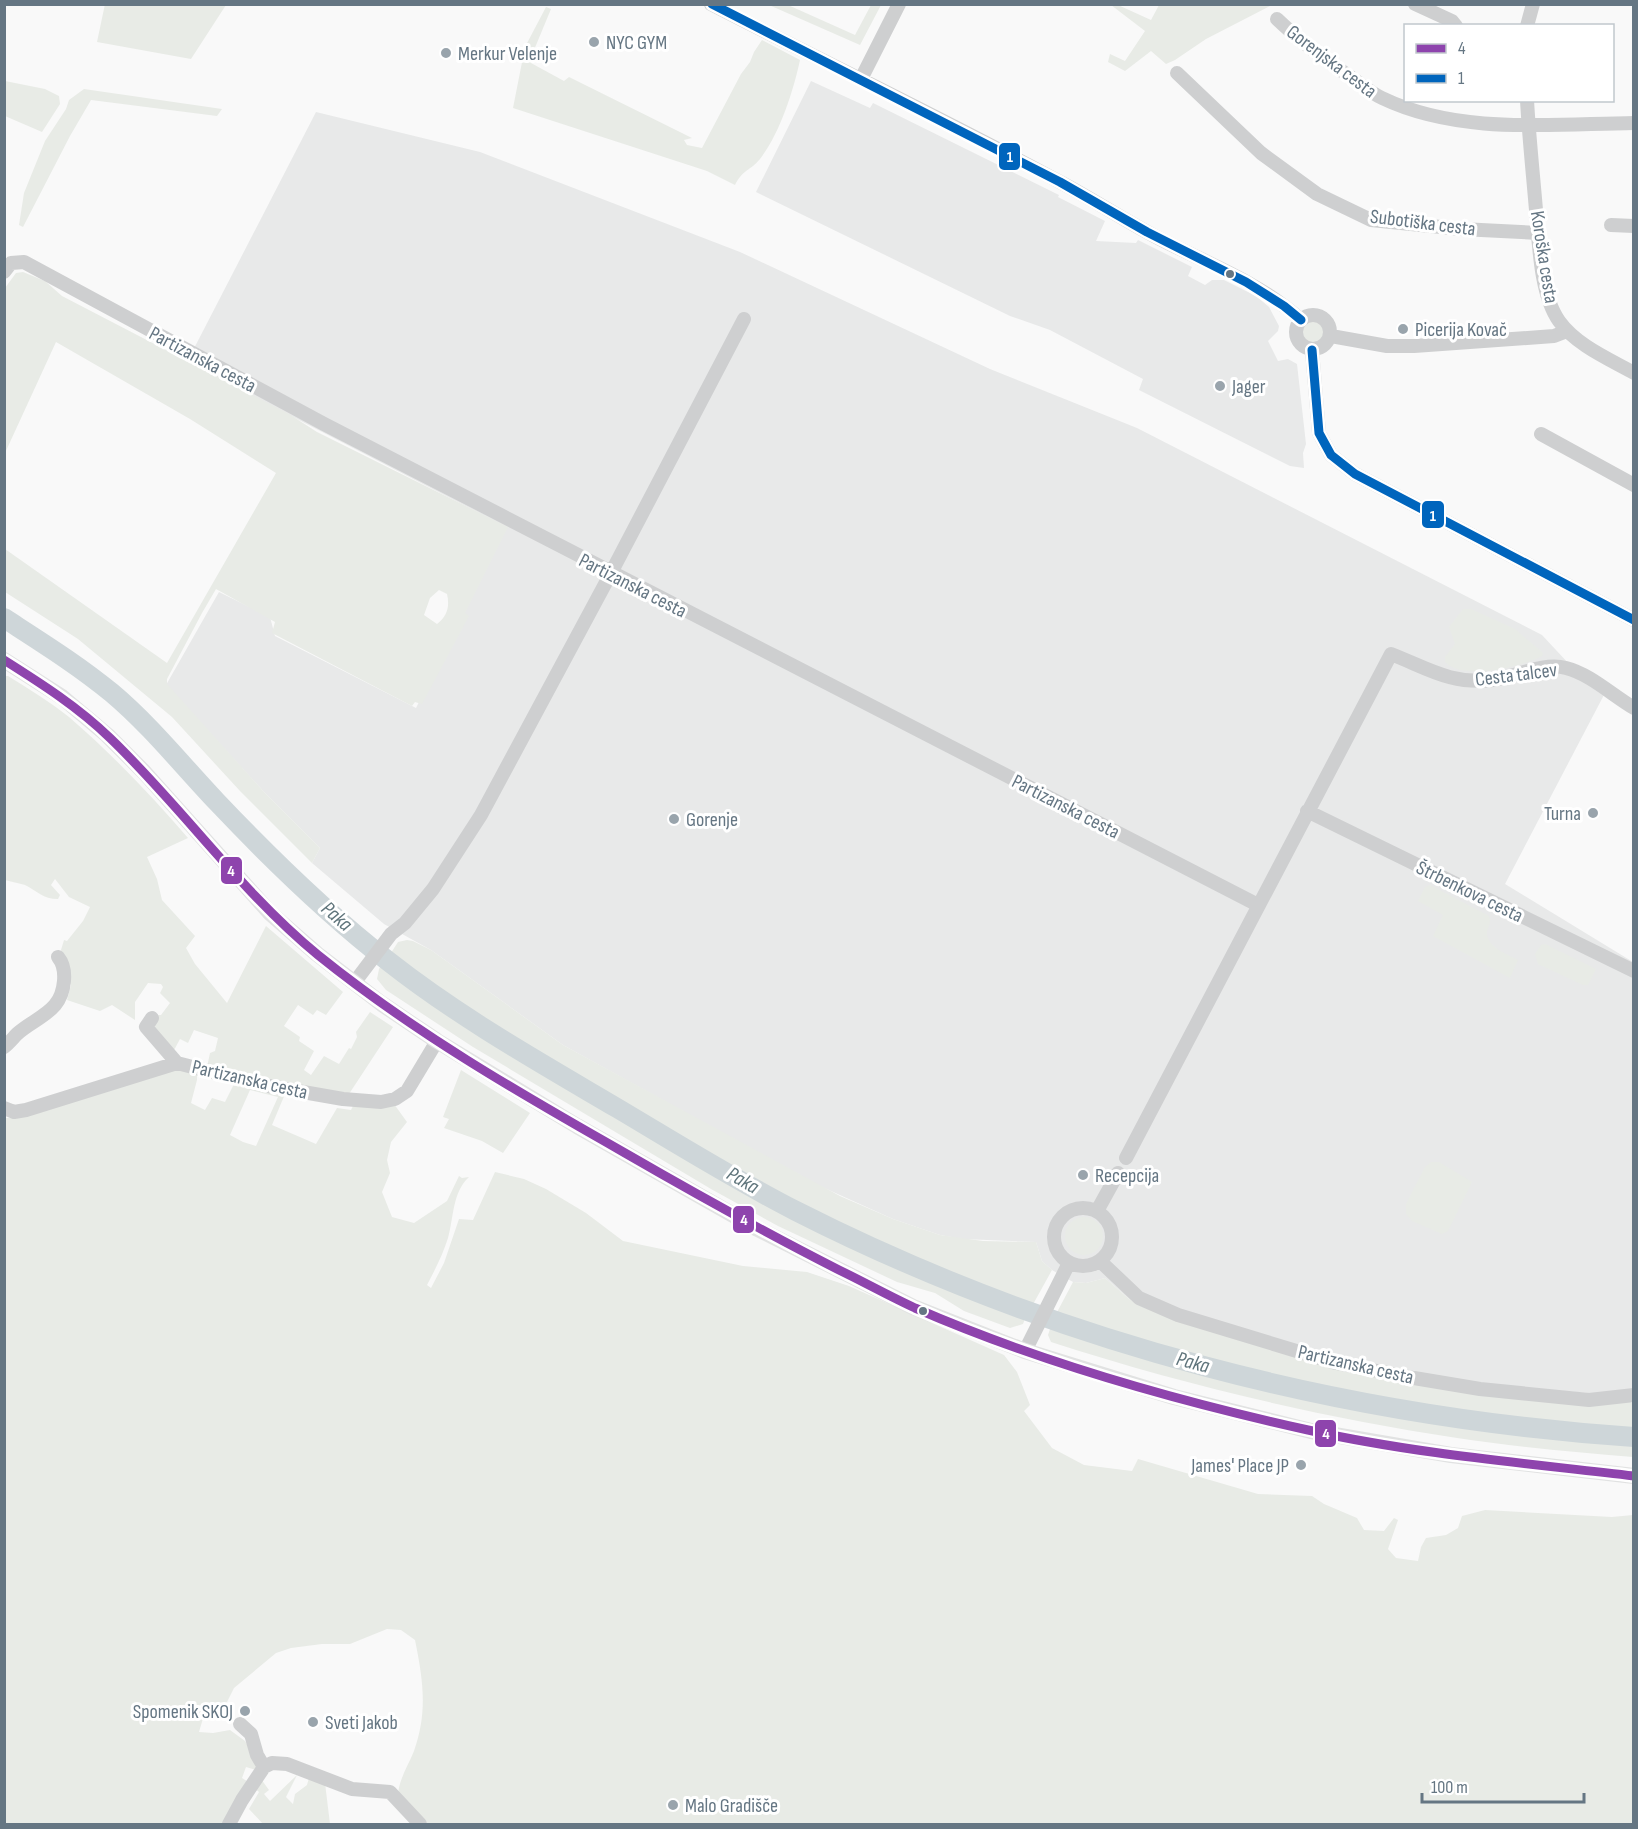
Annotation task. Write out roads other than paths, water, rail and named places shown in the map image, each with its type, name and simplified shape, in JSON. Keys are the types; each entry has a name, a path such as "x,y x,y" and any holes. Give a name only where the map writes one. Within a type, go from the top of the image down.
{"main road":[{"path":"4,660 62,697 107,735 144,772 270,913 354,983 437,1041 577,1126 756,1228 913,1307 1025,1351 1174,1397 1311,1431 1451,1455 1634,1476"}],"street":[{"path":"711,4 1063,183 1161,240 1257,286 1301,320"},
{"path":"861,79 899,4"},
{"path":"1415,4 1454,24"},
{"path":"1517,4 1532,7 1528,24"},
{"name":"Gorenjska cesta","path":"1277,19 1305,45 1381,98 1442,118 1472,123 1528,125 1634,123"},
{"name":"Subotiška cesta","path":"1176,73 1261,153 1317,194 1371,219 1461,229 1539,233"},
{"name":"Koroška cesta","path":"1527,102 1539,233 1547,296 1553,312 1567,331 1634,373"},
{"path":"1611,225 1634,226"},
{"name":"Partizanska cesta","path":"8,268 24,262 324,424 1258,905"},
{"path":"1307,316 1322,317 1330,328 1330,336 1324,346 1312,350 1306,348 1297,338 1297,326 1307,316"},
{"path":"354,983 389,936 405,923 432,889 481,815 744,319"},
{"path":"1330,336 1387,346 1414,346 1554,336 1567,331"},
{"path":"1312,350 1319,433 1331,455 1355,474 1634,620"},
{"path":"1541,434 1634,484"},
{"name":"Cesta talcev","path":"1307,811 1391,654 1426,670 1466,680 1496,679 1548,667 1565,667 1581,674 1634,708"},
{"path":"1126,1158 1307,811"},
{"name":"Štrbenkova cesta","path":"1307,811 1634,971"},
{"path":"4,1047 17,1034 57,1004 64,973 63,963 58,957"},
{"path":"152,1018 146,1027 177,1063"},
{"name":"Partizanska cesta","path":"4,1108 14,1112 38,1107 177,1063 263,1085 343,1099 381,1102 395,1099 407,1091 437,1041"},
{"path":"1096,1211 1118,1173"},
{"path":"1082,1208 1096,1211 1107,1221 1112,1234 1110,1249 1100,1261 1085,1266 1069,1263 1056,1249 1054,1236 1056,1225 1063,1216 1072,1210 1082,1208"},
{"name":"Partizanska cesta","path":"1100,1261 1139,1298 1178,1315 1336,1363 1414,1378 1503,1391 1589,1400 1634,1395"},
{"path":"1025,1351 1069,1263"},
{"path":"240,1724 251,1734 264,1767"},
{"path":"229,1824 264,1767 272,1763 287,1764 352,1789 390,1792 420,1824"}],"waterway":[{"name":"Paka","path":"4,618 86,673 126,705 278,864 365,943 415,982 529,1056 728,1174 796,1211 895,1258 996,1299 1099,1335 1203,1366 1310,1392 1417,1412 1525,1427 1634,1437"}],"place":[{"name":"NYC GYM","path":"594,42"},
{"name":"Merkur Velenje","path":"446,53"},
{"name":"Picerija Kovač","path":"1403,329"},
{"name":"Jager","path":"1220,386"},
{"name":"Turna","path":"1593,813"},
{"name":"Gorenje","path":"674,819"},
{"name":"Recepcija","path":"1083,1175"},
{"name":"James' Place JP","path":"1301,1465"},
{"name":"Spomenik SKOJ","path":"245,1711"},
{"name":"Sveti Jakob","path":"313,1722"},
{"name":"Malo Gradišče","path":"673,1805"}]}
